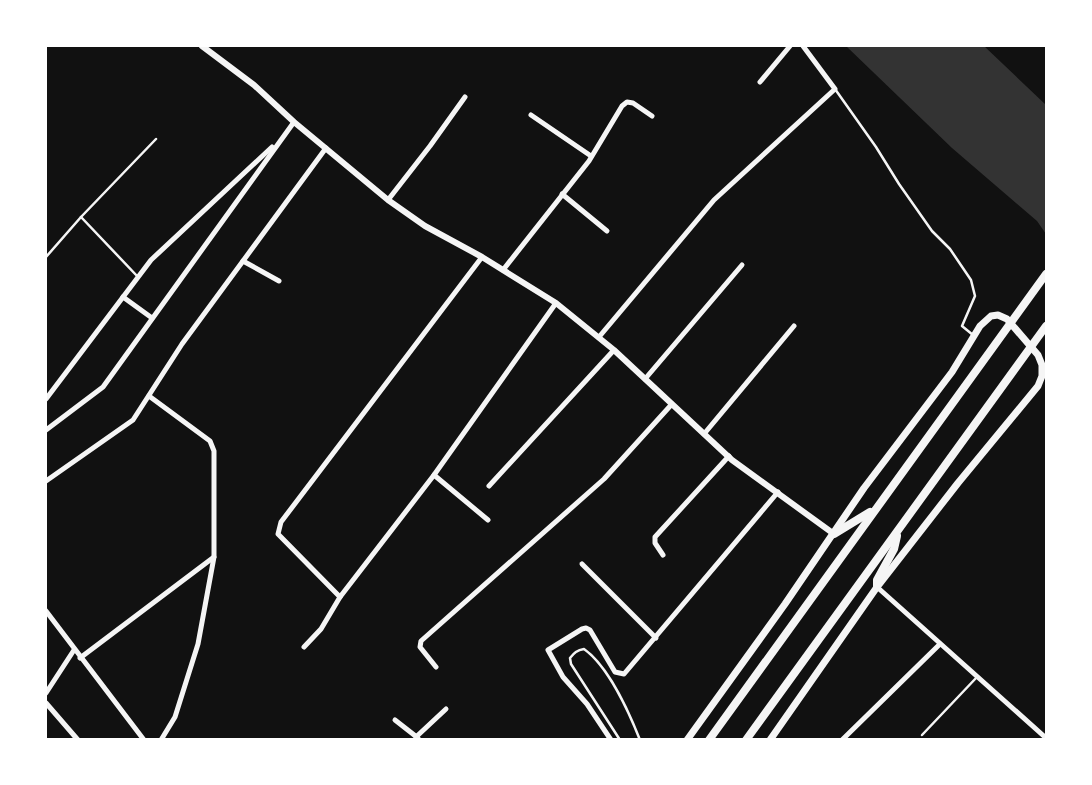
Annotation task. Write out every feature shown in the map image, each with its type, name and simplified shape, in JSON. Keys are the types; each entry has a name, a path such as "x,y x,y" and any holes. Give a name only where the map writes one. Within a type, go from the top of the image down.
{"highway":[{"path":"709,740 1046,274"},
{"path":"746,740 1046,326"},
{"path":"834,534 874,510"},
{"path":"877,587 877,580 894,548 899,530"}],"main road":[{"path":"687,740 777,616 834,534 840,521 952,372 980,326 992,316 998,315 1007,319 1038,355 1042,365 1038,386 877,587 770,740"}],"street":[{"path":"202,46 254,85 388,200 425,226 482,257 556,303 614,350 729,456 834,534"},
{"path":"760,82 790,46"},
{"path":"599,337 714,200 835,89 803,46"},
{"path":"388,200 465,97"},
{"path":"503,270 591,156 622,106 627,102 633,103 652,116"},
{"path":"531,115 591,156"},
{"path":"46,430 103,387 294,122"},
{"path":"46,399 151,260 282,138"},
{"path":"46,481 133,420 182,344 326,148"},
{"path":"562,194 607,231"},
{"path":"340,597 278,534 281,522 482,257"},
{"path":"243,261 279,281"},
{"path":"645,379 742,265"},
{"path":"123,297 152,318"},
{"path":"304,647 321,629 340,597 434,475 556,303"},
{"path":"704,434 794,326"},
{"path":"489,486 614,350"},
{"path":"149,396 213,446 214,557 198,645 175,717 160,740"},
{"path":"436,667 420,648 421,641 604,479 672,404"},
{"path":"663,555 655,543 656,537 729,456"},
{"path":"434,475 488,520"},
{"path":"611,740 587,704 563,677 548,650 586,628 590,630 615,672 624,674 778,492"},
{"path":"80,658 214,557"},
{"path":"582,564 656,638"},
{"path":"877,587 1046,738"},
{"path":"46,611 144,740"},
{"path":"842,740 940,644"},
{"path":"46,693 74,650"},
{"path":"46,702 78,740"},
{"path":"396,720 418,738 446,709"}],"lane":[{"path":"835,89 932,231 950,249 971,280 975,296 962,326 974,336"},
{"path":"46,257 81,216 156,139"},
{"path":"81,216 138,277"},
{"path":"620,740 571,664 570,658 580,650 584,649 593,656 613,685 626,705 640,740"},
{"path":"922,735 977,677"}],"shaded area":[{"path":"846,46 984,46 1046,105 1046,234 1037,221 952,148"}]}
